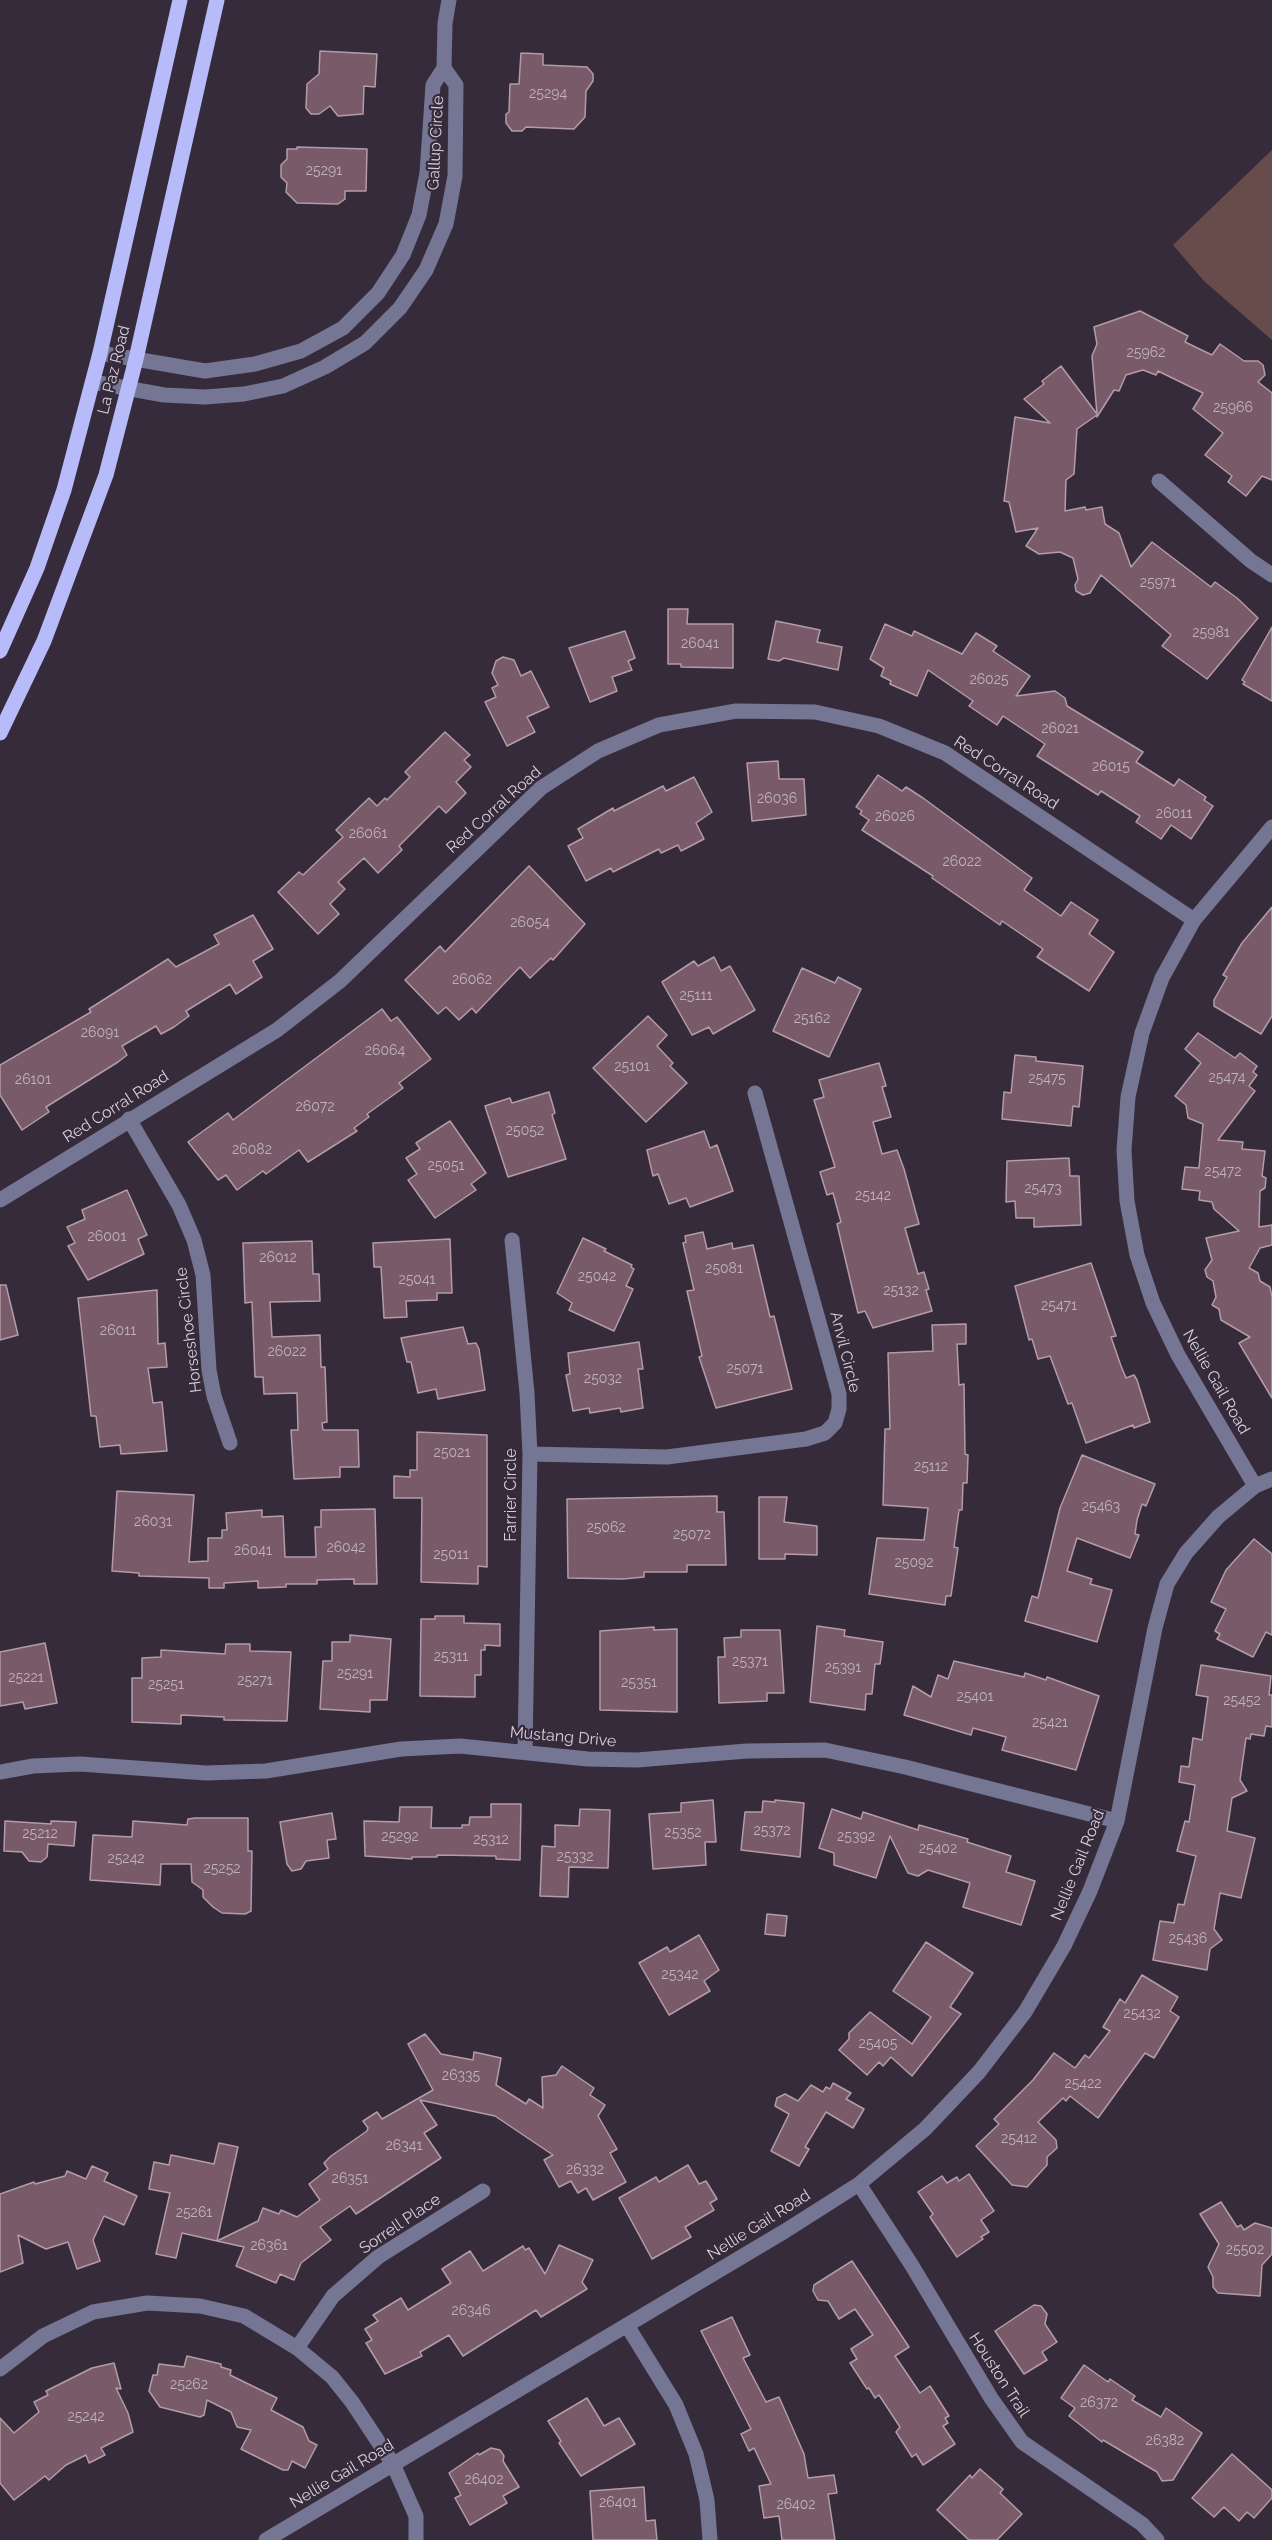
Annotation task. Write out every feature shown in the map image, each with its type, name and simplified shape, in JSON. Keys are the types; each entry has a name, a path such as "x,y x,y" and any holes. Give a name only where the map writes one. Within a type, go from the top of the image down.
{"main road":[{"name":"La Paz Road","path":"0,651 37,568 64,490 100,353 180,0"},
{"name":"La Paz Road","path":"0,733 44,641 73,570 106,475 136,359 217,0"}],"street":[{"name":"Gallup Circle","path":"100,353 205,371 255,364 301,351 343,328 378,293 403,255 419,215 427,173 433,85 444,68 445,22 449,0"},
{"name":"Gallup Circle","path":"93,382 128,390 205,397 244,394 283,386 325,367 365,343 400,308 426,270 446,224 455,176 456,85 444,68"},
{"path":"1159,481 1251,561 1272,575"},
{"name":"Red Corral Road","path":"0,1200 277,1030 340,981 541,788 598,751 670,723 736,711 815,712 879,726 945,753 1194,920"},
{"name":"Nellie Gail Road","path":"266,2540 628,2327 859,2184 925,2129 979,2072 1025,2012 1068,1937 1090,1891 1117,1821 1155,1628 1167,1584 1186,1553 1218,1517 1255,1486 1178,1355 1153,1304 1137,1255 1127,1201 1124,1150 1128,1097 1142,1033 1162,978 1194,920 1272,826"},
{"name":"Anvil Circle","path":"530,1454 667,1457 806,1439 825,1433 835,1423 839,1409 839,1394 755,1094"},
{"name":"Horseshoe Circle","path":"129,1119 180,1204 194,1240 203,1275 209,1370 214,1396 230,1443"},
{"name":"Farrier Circle","path":"512,1240 527,1393 530,1454 525,1751"},
{"path":"1255,1486 1272,1479"},
{"name":"Mustang Drive","path":"0,1772 33,1766 80,1764 206,1773 266,1772 401,1749 460,1746 588,1759 637,1760 747,1751 825,1750 905,1767 1117,1821"},
{"name":"Houston Trail","path":"859,2184 911,2264 991,2398 1022,2442 1142,2524 1157,2540"},
{"name":"Sorrell Place","path":"297,2348 333,2296 378,2257 483,2191"},
{"path":"0,2369 43,2336 93,2312 147,2303 200,2306 244,2316 297,2348 332,2377 393,2464 416,2516 416,2540"},
{"path":"628,2327 676,2405 696,2454 707,2500 710,2540"}],"shaded area":[{"path":"1272,150 1272,340 1204,281 1173,245"}],"building":[{"path":"320,51 377,54 375,87 364,86 363,114 338,116 330,106 319,114 311,114 306,108 307,84 319,74"},
{"path":"521,53 543,54 543,65 587,67 593,74 593,81 586,91 585,117 574,129 526,127 522,131 512,131 506,123 506,114 509,112 510,84 519,84"},
{"path":"297,147 367,149 366,191 345,191 345,199 338,204 297,203 286,192 287,183 281,177 281,165 287,159 287,149 297,149"},
{"path":"1140,311 1188,336 1185,342 1212,355 1220,344 1244,361 1258,361 1263,365 1265,375 1258,382 1272,393 1272,480 1262,476 1246,496 1228,482 1232,476 1205,455 1223,433 1193,409 1203,393 1158,371 1156,375 1143,370 1126,375 1119,391 1114,390 1097,417 1097,415 1077,429 1074,474 1066,480 1065,511 1085,507 1086,510 1102,507 1105,524 1119,533 1131,567 1152,542 1211,587 1215,582 1237,598 1258,618 1207,679 1162,646 1171,635 1101,575 1090,593 1083,595 1076,591 1075,585 1078,579 1073,558 1060,552 1039,554 1026,546 1038,528 1016,532 1009,502 1004,501 1015,417 1050,423 1024,399 1044,384 1042,381 1061,366 1097,414 1092,356 1097,344 1094,327"},
{"path":"668,609 688,609 687,624 733,624 733,668 681,667 681,664 668,664"},
{"path":"776,621 820,630 817,642 842,647 838,670 784,658 779,661 768,659"},
{"path":"885,624 912,636 914,631 962,654 976,633 997,646 993,651 1030,676 1016,696 1055,691 1065,698 1067,706 1143,752 1136,762 1174,786 1179,779 1206,797 1204,800 1213,806 1191,839 1171,825 1161,839 1136,822 1140,816 1101,791 1098,795 1037,756 1045,744 1003,716 997,725 969,706 973,701 928,670 917,696 890,684 891,681 881,676 884,668 870,659"},
{"path":"1272,627 1272,701 1243,684 1245,682 1242,680"},
{"path":"625,631 635,658 628,661 632,670 612,677 617,691 590,702 569,648"},
{"path":"503,657 514,660 521,676 531,671 549,707 527,717 535,732 507,746 485,702 496,697 492,688 498,685 492,673 496,661"},
{"path":"445,732 470,755 464,760 471,767 456,782 466,793 446,813 439,806 399,846 402,850 378,873 364,858 338,882 345,889 330,904 339,914 318,934 278,892 299,872 303,875 343,837 336,830 369,798 377,806 385,798 387,800 410,777 405,772"},
{"path":"778,761 779,779 804,779 806,815 752,821 747,763"},
{"path":"878,775 902,791 906,787 923,798 1032,878 1024,890 1061,916 1071,902 1098,920 1089,934 1114,952 1089,991 1037,957 1043,949 1002,921 1000,925 932,878 933,876 862,830 869,820 860,814 862,811 856,807"},
{"path":"694,777 712,812 696,823 704,839 681,851 678,845 661,853 659,849 613,872 611,868 586,881 568,846 583,838 578,829 613,808 614,811 663,786 666,791"},
{"path":"529,866 585,924 553,960 551,958 530,978 520,967 476,1013 472,1008 459,1020 446,1007 438,1014 405,980 440,946 445,952"},
{"path":"1272,907 1272,1016 1261,1034 1214,1006 1214,1000 1227,977 1223,975 1242,943"},
{"path":"253,915 273,949 253,961 262,977 236,994 230,984 186,1011 189,1016 174,1027 161,1034 156,1026 122,1046 127,1055 46,1107 49,1112 22,1130 0,1095 0,1065 91,1012 89,1009 168,959 176,967 219,944 214,935"},
{"path":"714,957 721,971 730,966 755,1010 713,1034 709,1027 692,1035 662,982 694,961 698,966"},
{"path":"802,968 835,983 838,977 861,989 829,1057 773,1031"},
{"path":"382,1009 391,1021 397,1017 431,1059 399,1083 403,1088 367,1114 369,1117 354,1128 357,1131 308,1162 299,1150 266,1174 263,1171 237,1190 226,1175 218,1180 188,1142 228,1113 233,1120"},
{"path":"648,1016 667,1035 657,1046 673,1063 670,1066 687,1083 646,1122 593,1068"},
{"path":"1198,1033 1235,1058 1240,1053 1257,1066 1253,1072 1257,1075 1249,1086 1255,1091 1218,1140 1243,1142 1242,1149 1265,1151 1262,1176 1266,1178 1265,1188 1260,1191 1259,1227 1272,1225 1272,1245 1260,1248 1249,1268 1258,1273 1260,1281 1270,1287 1272,1297 1272,1398 1239,1343 1250,1337 1221,1320 1219,1309 1212,1305 1216,1297 1213,1281 1207,1277 1205,1270 1212,1260 1206,1238 1239,1231 1214,1209 1212,1202 1199,1200 1200,1191 1182,1189 1185,1167 1199,1168 1203,1124 1188,1118 1186,1105 1175,1096 1201,1063 1185,1049"},
{"path":"1015,1055 1036,1057 1036,1061 1083,1066 1079,1107 1073,1106 1071,1126 1002,1119 1004,1092 1011,1093"},
{"path":"879,1063 886,1086 882,1087 891,1117 873,1122 882,1154 897,1150 904,1169 919,1224 905,1228 918,1274 924,1272 932,1311 873,1328 865,1311 858,1313 837,1224 841,1222 833,1193 827,1195 820,1172 835,1167 814,1100 824,1097 819,1080"},
{"path":"549,1092 555,1113 552,1115 566,1159 508,1177 485,1106 510,1098 512,1103"},
{"path":"450,1121 486,1173 471,1184 476,1190 435,1218 408,1180 417,1174 406,1158 420,1149 416,1143"},
{"path":"704,1131 710,1148 717,1145 733,1191 690,1207 686,1198 669,1204 658,1174 653,1176 647,1150"},
{"path":"1069,1158 1070,1176 1079,1176 1081,1225 1034,1227 1034,1218 1016,1218 1015,1201 1006,1202 1007,1161"},
{"path":"127,1190 147,1235 138,1239 144,1254 88,1280 68,1246 75,1243 67,1227 85,1219 82,1210"},
{"path":"703,1232 707,1249 732,1243 733,1249 753,1245 770,1317 774,1316 792,1389 716,1408 699,1357 702,1356 687,1291 694,1290 683,1243 686,1242 685,1236"},
{"path":"583,1238 606,1249 604,1251 632,1265 634,1269 626,1286 633,1289 614,1331 569,1310 572,1303 557,1293"},
{"path":"450,1239 452,1293 437,1293 437,1300 406,1301 407,1317 384,1318 381,1267 374,1267 373,1243"},
{"path":"312,1241 313,1274 319,1274 320,1301 270,1302 272,1337 320,1335 321,1367 325,1367 327,1422 322,1423 323,1430 358,1430 359,1467 340,1467 340,1477 294,1479 291,1430 298,1430 297,1393 264,1394 263,1377 255,1377 252,1302 245,1303 243,1243"},
{"path":"1091,1263 1116,1336 1111,1337 1121,1366 1126,1378 1134,1375 1137,1380 1150,1422 1134,1428 1133,1425 1086,1443 1072,1403 1068,1404 1050,1356 1038,1359 1032,1339 1029,1340 1015,1286"},
{"path":"0,1285 6,1285 18,1335 0,1340"},
{"path":"157,1290 158,1344 165,1343 167,1367 148,1368 153,1403 162,1402 167,1451 121,1454 120,1445 100,1447 96,1416 91,1416 78,1298"},
{"path":"966,1324 966,1344 957,1344 959,1385 964,1384 965,1454 968,1455 967,1483 963,1483 962,1510 959,1510 954,1547 958,1548 951,1596 946,1596 945,1605 869,1594 877,1538 924,1540 928,1508 883,1505 885,1429 890,1429 888,1353 933,1351 932,1325"},
{"path":"463,1327 468,1344 476,1343 479,1349 485,1390 438,1399 436,1389 418,1393 411,1362 407,1362 401,1338"},
{"path":"639,1342 643,1369 638,1369 643,1408 621,1412 620,1408 590,1413 589,1408 573,1411 566,1375 570,1374 568,1353"},
{"path":"417,1432 487,1435 487,1567 478,1566 478,1584 421,1582 422,1498 394,1498 394,1476 410,1477 410,1470 417,1470"},
{"path":"1082,1455 1155,1484 1146,1506 1142,1504 1135,1534 1139,1535 1130,1558 1077,1538 1067,1571 1092,1579 1090,1584 1112,1590 1097,1642 1025,1621 1032,1596 1038,1598 1060,1508"},
{"path":"117,1491 194,1495 189,1562 208,1561 208,1538 222,1538 222,1530 227,1530 226,1513 262,1510 262,1517 283,1516 285,1557 316,1557 315,1527 321,1527 321,1510 375,1509 377,1584 354,1584 354,1579 317,1580 317,1584 286,1584 286,1587 258,1588 258,1581 224,1583 224,1588 209,1588 209,1578 139,1576 139,1573 112,1571"},
{"path":"717,1496 717,1512 724,1512 726,1565 687,1565 687,1572 644,1572 644,1577 623,1579 568,1578 567,1499"},
{"path":"759,1497 787,1497 784,1522 817,1526 817,1555 785,1554 785,1559 759,1559"},
{"path":"1254,1539 1272,1554 1272,1635 1266,1632 1253,1657 1217,1639 1220,1634 1215,1631 1226,1609 1211,1602 1226,1570"},
{"path":"435,1616 464,1616 464,1623 500,1624 500,1646 485,1645 485,1650 481,1650 481,1675 475,1675 475,1697 420,1696 421,1619 435,1619"},
{"path":"817,1626 845,1630 844,1636 883,1642 880,1664 875,1664 872,1694 866,1694 865,1710 810,1702"},
{"path":"654,1627 654,1630 677,1629 677,1712 600,1710 600,1631"},
{"path":"741,1630 780,1630 784,1693 767,1693 767,1701 719,1703 718,1657 725,1657 724,1638 741,1637"},
{"path":"350,1635 391,1639 387,1700 370,1700 370,1712 320,1709 323,1661 332,1661 332,1642 350,1642"},
{"path":"45,1643 57,1703 25,1709 23,1702 0,1706 0,1652"},
{"path":"226,1644 250,1644 250,1651 291,1652 287,1721 224,1720 224,1717 181,1715 181,1724 132,1722 132,1678 142,1678 142,1658 161,1657 161,1650 225,1654"},
{"path":"954,1661 1024,1677 1025,1673 1046,1680 1047,1677 1099,1696 1076,1770 1002,1750 1006,1737 973,1728 971,1735 904,1715 913,1686 931,1697 938,1675 948,1679"},
{"path":"1201,1665 1271,1676 1269,1695 1272,1695 1272,1727 1266,1726 1264,1736 1251,1734 1250,1739 1246,1738 1240,1780 1247,1791 1232,1798 1227,1831 1255,1838 1241,1898 1220,1893 1214,1929 1222,1940 1210,1949 1207,1970 1153,1960 1160,1921 1174,1923 1178,1904 1184,1905 1196,1856 1177,1851 1185,1821 1189,1822 1195,1785 1179,1782 1181,1766 1189,1767 1193,1738 1202,1740 1208,1697 1196,1695"},
{"path":"713,1800 716,1842 705,1842 706,1865 653,1869 649,1814 681,1812 681,1803"},
{"path":"775,1800 804,1803 800,1857 741,1850 745,1812 762,1812 763,1801 775,1802"},
{"path":"491,1804 521,1804 520,1860 496,1859 496,1856 437,1855 437,1857 412,1857 412,1859 365,1856 364,1821 399,1822 400,1807 432,1807 431,1828 462,1828 462,1825 469,1825 470,1817 491,1817"},
{"path":"580,1809 610,1810 608,1868 569,1867 568,1897 540,1896 542,1846 555,1847 555,1825 579,1826"},
{"path":"832,1809 861,1819 863,1812 918,1830 919,1825 968,1839 967,1842 1011,1856 1006,1872 1035,1881 1021,1925 963,1907 970,1883 928,1870 918,1876 908,1873 890,1836 876,1878 834,1865 834,1853 819,1848"},
{"path":"332,1813 336,1839 327,1840 329,1858 306,1861 301,1869 292,1871 287,1864 280,1822"},
{"path":"248,1818 248,1851 252,1851 251,1911 245,1914 222,1913 213,1907 203,1897 203,1890 192,1882 191,1864 161,1864 160,1885 90,1880 93,1835 132,1837 133,1821 187,1825 188,1819"},
{"path":"5,1821 51,1824 51,1821 76,1822 74,1846 48,1844 47,1857 41,1862 29,1861 22,1852 4,1851"},
{"path":"767,1914 787,1916 785,1936 765,1934"},
{"path":"699,1935 719,1970 704,1981 710,1991 669,2015 639,1963 667,1947 670,1952"},
{"path":"926,1942 973,1973 950,2007 961,2014 912,2076 891,2057 883,2066 879,2062 867,2075 839,2050 849,2039 849,2033 870,2012 912,2044 931,2017 893,1991"},
{"path":"1142,1975 1178,1997 1170,2011 1179,2017 1154,2058 1145,2053 1098,2118 1070,2096 1066,2101 1063,2098 1038,2122 1056,2140 1057,2148 1047,2157 1047,2165 1027,2187 1012,2185 976,2146 999,2124 994,2119 1033,2080 1054,2053 1075,2068 1085,2055 1089,2058 1110,2031 1103,2027 1120,1999 1125,2003"},
{"path":"425,2034 441,2054 473,2060 474,2052 501,2058 496,2085 526,2104 529,2099 543,2108 542,2077 556,2075 562,2066 594,2088 590,2095 605,2105 598,2116 617,2149 610,2153 626,2182 593,2200 586,2188 578,2193 571,2181 559,2187 544,2160 553,2155 495,2116 420,2100 437,2125 424,2133 441,2158 356,2214 350,2206 320,2227 331,2240 301,2263 294,2280 280,2274 276,2283 236,2266 244,2247 217,2241 258,2221 263,2208 279,2214 281,2210 297,2217 320,2200 309,2184 328,2169 324,2163 331,2156 367,2131 368,2128 363,2121 377,2112 382,2119 433,2090 408,2044"},
{"path":"833,2083 851,2093 846,2099 864,2109 853,2128 826,2112 805,2147 809,2149 799,2166 771,2151 789,2114 775,2106 777,2098 785,2094 798,2101 811,2085 823,2092 826,2087 830,2089"},
{"path":"219,2143 238,2147 217,2241 182,2233 176,2258 156,2254 170,2193 149,2189 154,2162 169,2165 171,2155 214,2164"},
{"path":"688,2165 699,2184 706,2181 717,2199 710,2203 714,2210 685,2227 691,2237 652,2259 619,2198 656,2177 659,2182"},
{"path":"92,2166 108,2173 104,2181 137,2196 124,2225 104,2216 93,2240 100,2261 77,2269 68,2242 46,2249 18,2235 23,2263 0,2272 0,2194 34,2182 35,2184 65,2176 67,2171 86,2179"},
{"path":"969,2174 994,2211 981,2220 989,2232 981,2237 983,2239 957,2257 930,2217 933,2214 918,2192 942,2176 947,2183 957,2177 959,2181"},
{"path":"1221,2202 1237,2227 1241,2225 1244,2230 1255,2223 1272,2228 1272,2254 1262,2265 1260,2296 1218,2293 1213,2287 1213,2277 1208,2267 1219,2244 1200,2214"},
{"path":"559,2245 593,2260 582,2282 587,2289 541,2317 536,2310 463,2356 449,2335 420,2352 422,2356 385,2374 366,2343 372,2340 365,2329 378,2321 373,2315 401,2298 408,2310 451,2283 442,2269 470,2251 483,2271 523,2246 525,2250 529,2248 545,2274"},
{"path":"852,2261 909,2347 895,2356 920,2393 930,2386 949,2416 945,2418 948,2423 943,2426 955,2444 923,2465 916,2454 912,2457 896,2432 900,2427 879,2395 875,2398 850,2363 857,2359 851,2349 873,2335 855,2309 839,2319 828,2301 818,2300 813,2291 814,2285"},
{"path":"1034,2305 1041,2306 1047,2314 1045,2324 1057,2342 1042,2352 1047,2360 1024,2374 995,2331"},
{"path":"732,2317 750,2355 743,2358 766,2402 779,2397 804,2454 808,2478 834,2475 837,2493 828,2494 835,2540 782,2540 779,2516 764,2518 759,2486 771,2484 754,2448 749,2451 741,2434 751,2429 701,2331"},
{"path":"187,2356 221,2364 221,2367 231,2370 230,2375 277,2398 271,2410 303,2427 309,2441 317,2445 305,2468 292,2461 288,2470 283,2470 241,2449 251,2430 237,2427 231,2412 207,2400 204,2415 200,2417 160,2407 149,2391 153,2375 157,2375 159,2364 184,2367"},
{"path":"114,2363 121,2389 116,2388 128,2413 133,2432 101,2448 105,2455 89,2463 86,2455 66,2465 49,2480 45,2476 14,2500 0,2483 0,2418 14,2433 39,2412 34,2402 48,2395 46,2391 92,2368"},
{"path":"1084,2365 1108,2382 1110,2379 1135,2396 1132,2400 1161,2417 1166,2408 1202,2433 1173,2480 1162,2481 1157,2472 1103,2440 1102,2442 1069,2416 1075,2408 1061,2398"},
{"path":"587,2398 604,2426 619,2418 635,2444 581,2476 559,2443 561,2441 548,2421"},
{"path":"491,2448 500,2450 504,2456 503,2461 519,2487 503,2496 507,2503 470,2525 455,2498 461,2495 449,2473 478,2453 479,2455"},
{"path":"1232,2454 1272,2490 1272,2498 1254,2518 1247,2512 1239,2521 1224,2507 1214,2517 1192,2498"},
{"path":"980,2469 1003,2489 1000,2493 1022,2514 997,2540 969,2540 937,2510 970,2475 972,2478"},
{"path":"644,2487 646,2521 655,2520 657,2540 593,2540 590,2491"}]}
